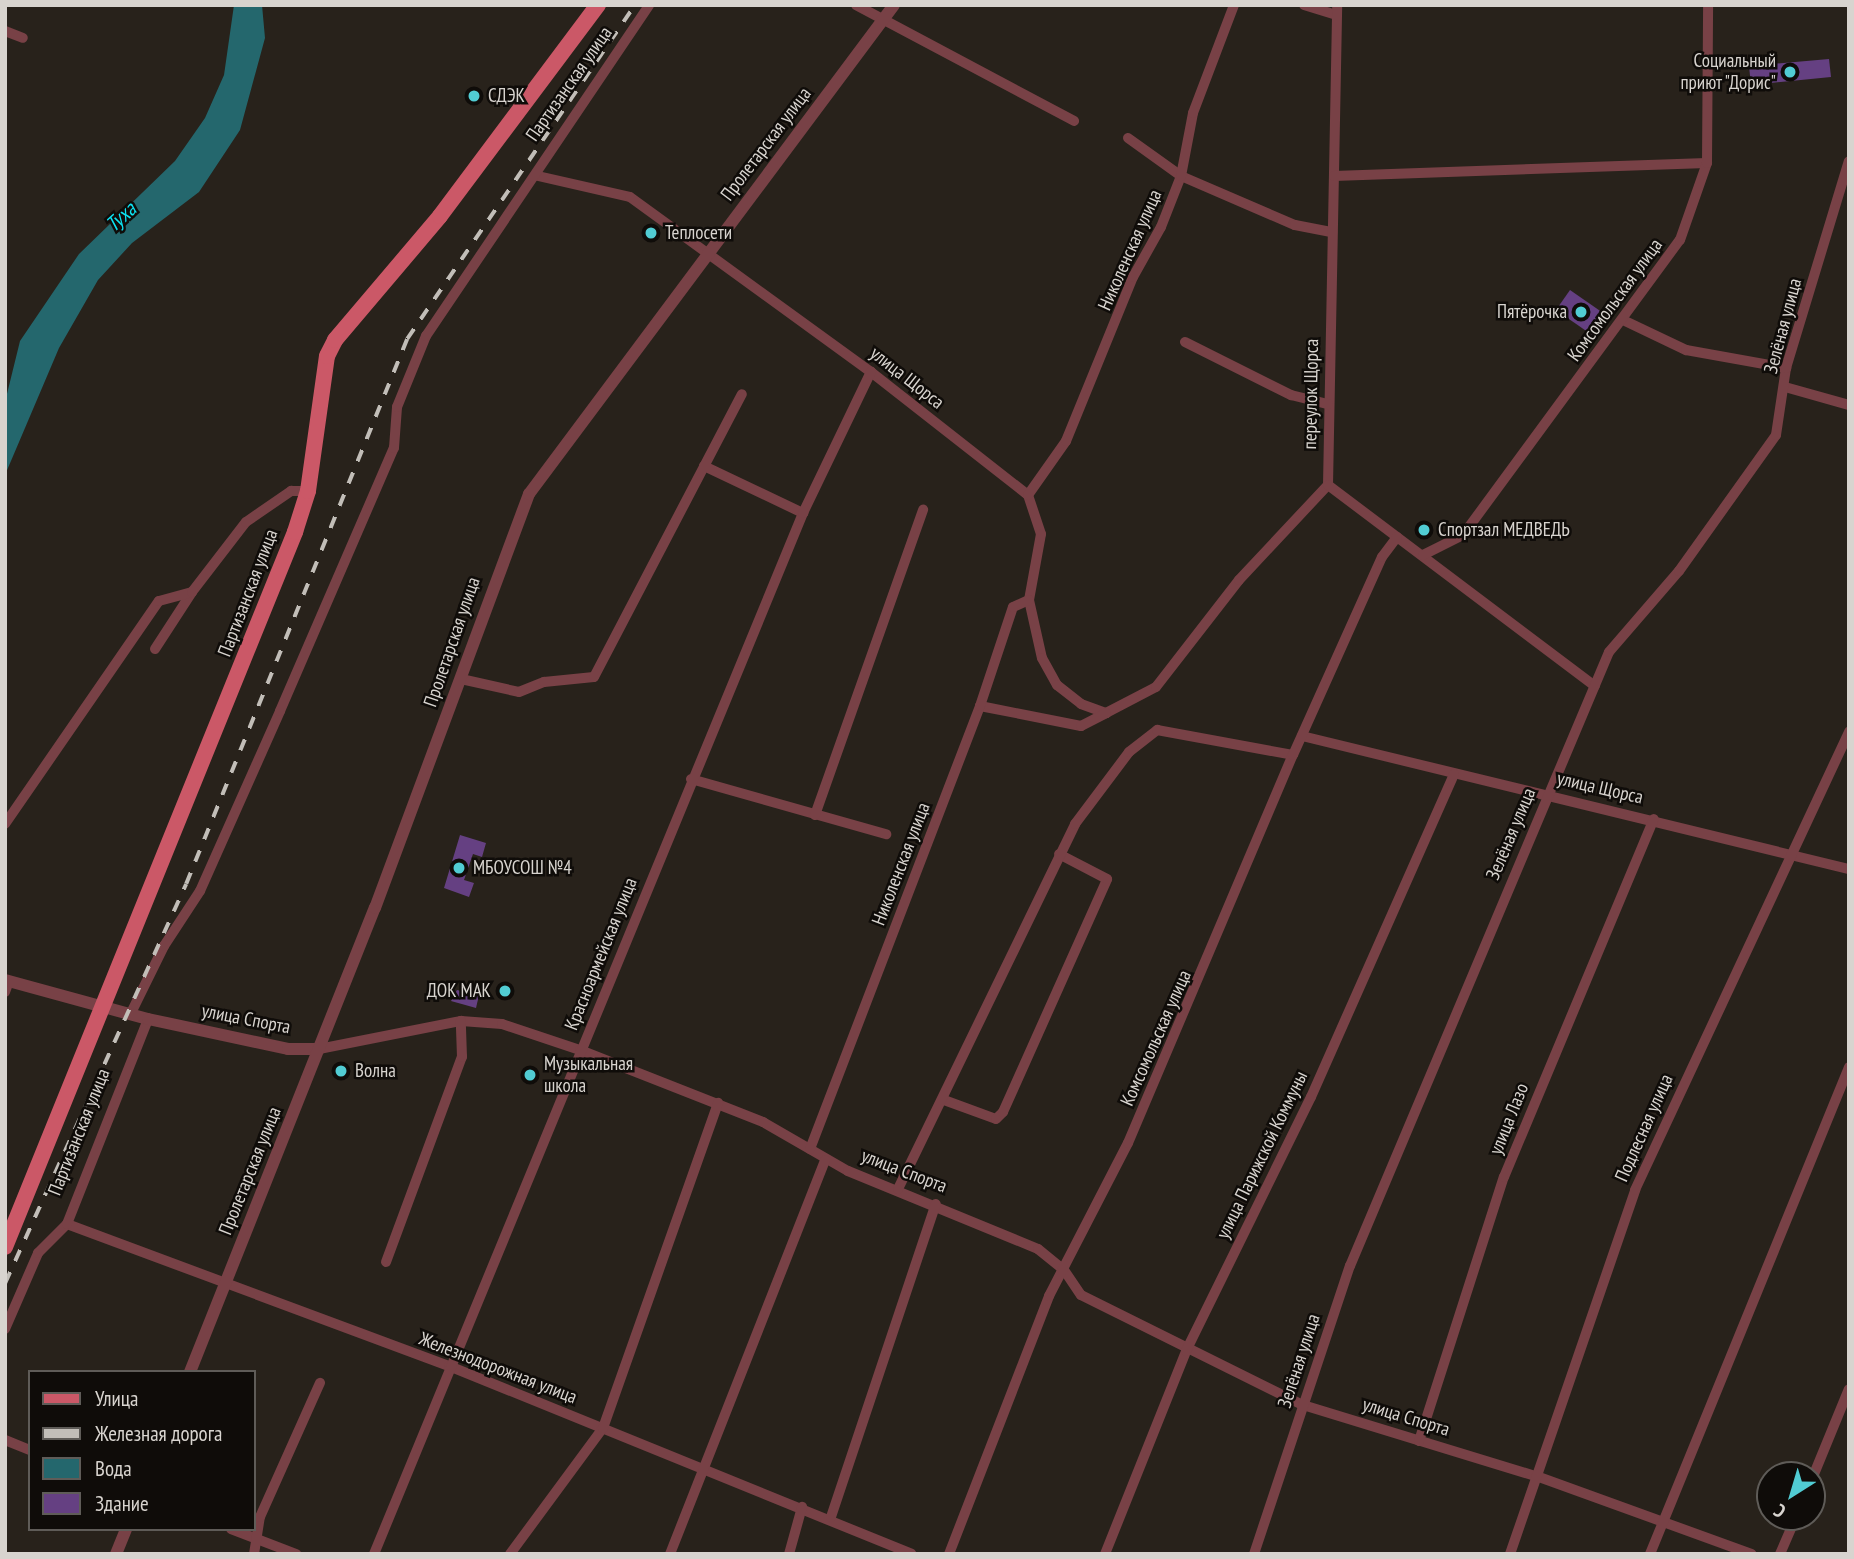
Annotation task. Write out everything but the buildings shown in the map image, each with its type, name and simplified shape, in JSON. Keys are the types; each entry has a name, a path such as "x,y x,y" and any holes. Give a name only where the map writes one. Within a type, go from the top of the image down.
{"main road":[{"name":"Партизанская улица","path":"5,1247 105,1004 308,491 327,356 335,340 440,216 598,5"}],"street":[{"name":"Партизанская улица","path":"131,1013 163,946 200,891 280,711 342,558 394,448 397,407 426,336 494,228 538,176 543,158 649,5"},
{"path":"856,5 1074,121"},
{"name":"Пролетарская улица","path":"191,1370 319,1049 529,494 894,5"},
{"name":"Николенская улица","path":"1028,495 1066,441 1181,176 1193,113 1234,5"},
{"path":"1304,5 1337,10"},
{"name":"Комсомольская улица","path":"1423,555 1463,535 1680,240 1707,163 1708,5"},
{"name":"переулок Щорса","path":"1328,485 1337,10"},
{"path":"5,31 23,38"},
{"path":"1128,138 1181,176 1295,225 1332,232"},
{"name":"Зелёная улица","path":"1254,1554 1325,1332 1415,1102 1609,652 1679,571 1776,435 1786,368 1849,162"},
{"path":"1334,176 1707,163"},
{"name":"улица Щорса","path":"538,176 630,197 710,252 871,372 1028,495"},
{"path":"1623,320 1686,350 1786,368"},
{"path":"1185,342 1292,395 1328,404"},
{"name":"Красноармейская улица","path":"373,1554 803,513 871,372"},
{"path":"1785,387 1849,405"},
{"path":"461,679 519,692 544,682 594,677 742,394"},
{"path":"704,466 803,513"},
{"path":"980,706 1081,726 1129,704 1156,687 1239,580 1328,485 1595,686"},
{"path":"155,649 192,593 246,522 291,491 308,491"},
{"path":"1028,495 1041,534 1029,600 1042,658 1057,685 1081,705 1107,712"},
{"path":"815,815 923,510"},
{"name":"Комсомольская улица","path":"949,1554 1049,1296 1064,1270 1202,977 1293,755 1382,557 1397,537"},
{"path":"5,824 159,601 192,593"},
{"name":"Николенская улица","path":"810,1149 980,706 1013,607 1029,600"},
{"path":"898,1189 944,1100 1074,824 1129,752 1157,730 1293,755"},
{"name":"Подлесная улица","path":"1510,1554 1539,1477 1635,1190 1796,854 1849,732"},
{"name":"улица Щорса","path":"1302,736 1454,774 1654,819 1849,869"},
{"name":"улица Парижской Коммуны","path":"1105,1554 1186,1350 1311,1097 1454,774"},
{"path":"691,779 886,834"},
{"name":"улица Лазо","path":"1419,1441 1504,1177 1654,819"},
{"path":"944,1100 996,1119 1003,1112 1107,879 1059,854"},
{"name":"улица Спорта","path":"6,985 105,1004 148,1018 288,1049 319,1049 461,1021 502,1024 580,1050 718,1103 810,1149 825,1160 936,1203 1038,1249 1064,1270 1081,1294 1186,1350 1303,1405 1539,1477 1752,1554"},
{"name":"Партизанская улица","path":"5,1329 38,1252 67,1224 148,1018"},
{"path":"386,1262 462,1057 461,1021"},
{"path":"1650,1554 1665,1523 1849,1067"},
{"path":"510,1554 603,1428 718,1103"},
{"path":"670,1554 825,1160"},
{"path":"831,1517 936,1203"},
{"name":"Железнодорожная улица","path":"67,1224 449,1366 704,1472 831,1517 911,1554"},
{"path":"254,1554 260,1517 320,1383"},
{"path":"1819,1461 1849,1389"},
{"path":"5,1440 28,1449"},
{"path":"789,1554 802,1507"},
{"path":"116,1554 125,1531"},
{"path":"236,1531 296,1554"},
{"path":"1780,1554 1790,1531"}],"water":[{"name":"Туха","path":"234,5 262,5 265,38 240,130 199,192 132,243 98,280 59,348 5,475 5,402 20,341 79,254 175,161 205,118 224,75"}],"railway":[{"path":"5,1283 186,884 407,339 635,5"}],"place":[{"name":"Социальный приют \"Дорис\"","path":"1790,72"},
{"name":"СДЭК","path":"474,96"},
{"name":"Теплосети","path":"651,233"},
{"name":"Пятёрочка","path":"1581,312"},
{"name":"Спортзал МЕДВЕДЬ","path":"1424,530"},
{"name":"МБОУСОШ №4","path":"459,868"},
{"name":"ДОК МАК","path":"505,991"},
{"name":"Волна","path":"341,1071"},
{"name":"Музыкальная школа","path":"530,1075"}]}
